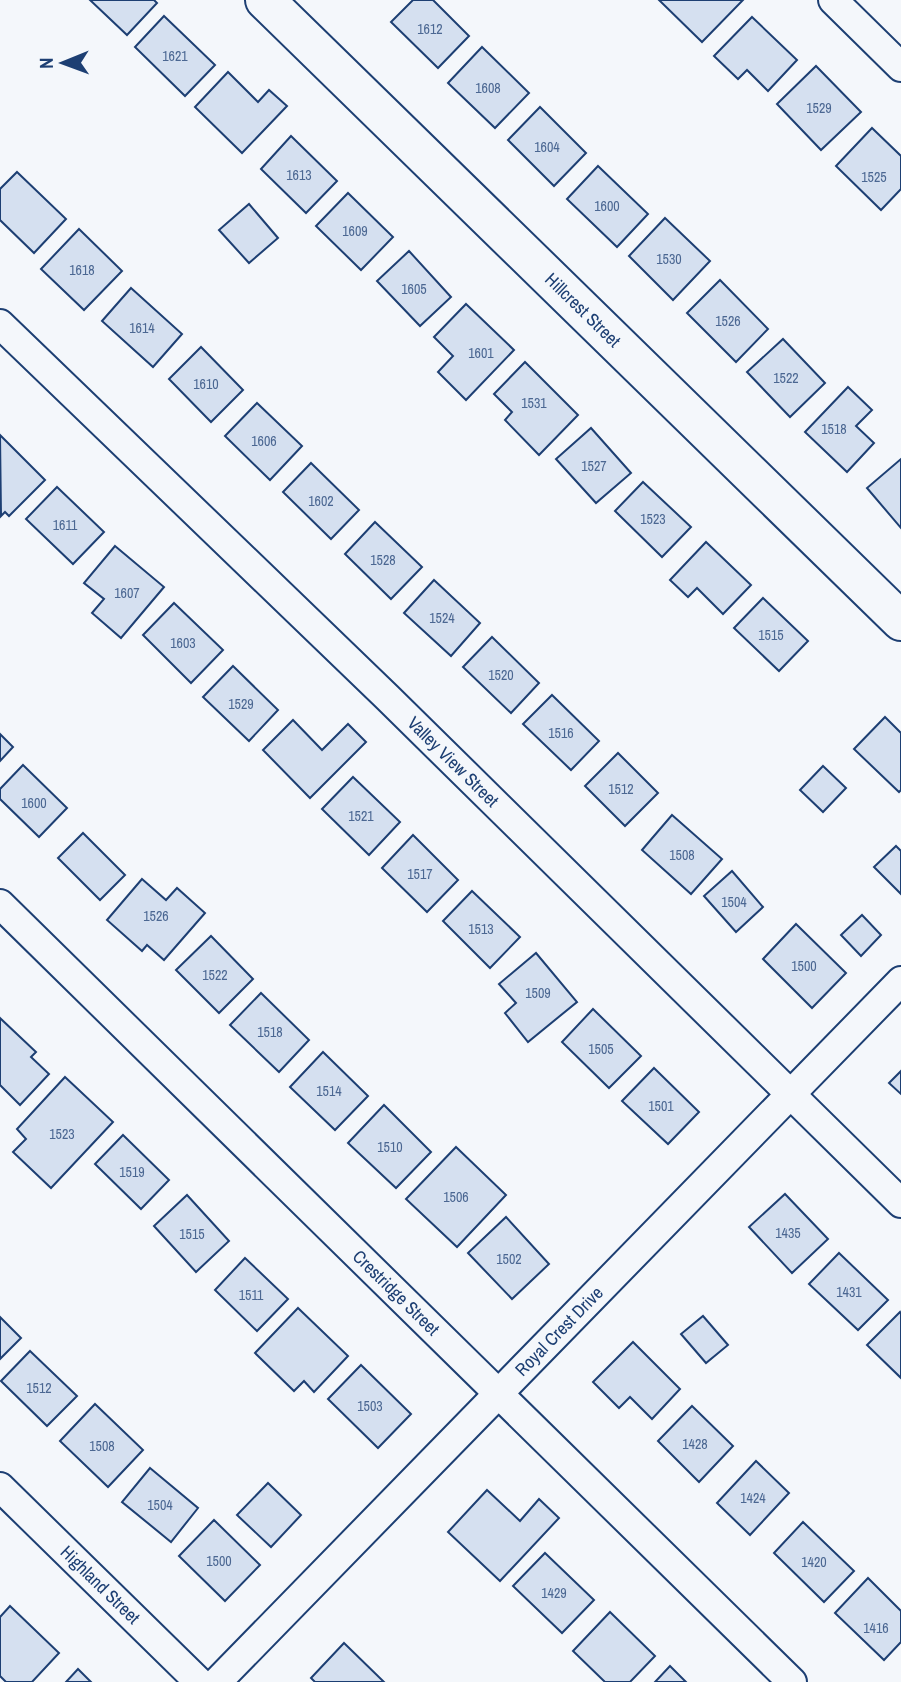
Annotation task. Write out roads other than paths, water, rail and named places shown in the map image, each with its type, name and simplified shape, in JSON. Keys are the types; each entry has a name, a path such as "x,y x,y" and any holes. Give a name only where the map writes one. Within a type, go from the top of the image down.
{"street":[{"name":"Hillcrest Street","path":"265,0 901,621"},
{"path":"833,0 901,67"},
{"name":"Valley View Street","path":"0,324 367,678 901,1203"},
{"name":"Crestridge Street","path":"0,904 792,1682"},
{"name":"Royal Crest Drive","path":"216,1682 901,981"},
{"name":"Highland Street","path":"0,1488 199,1682"}]}
